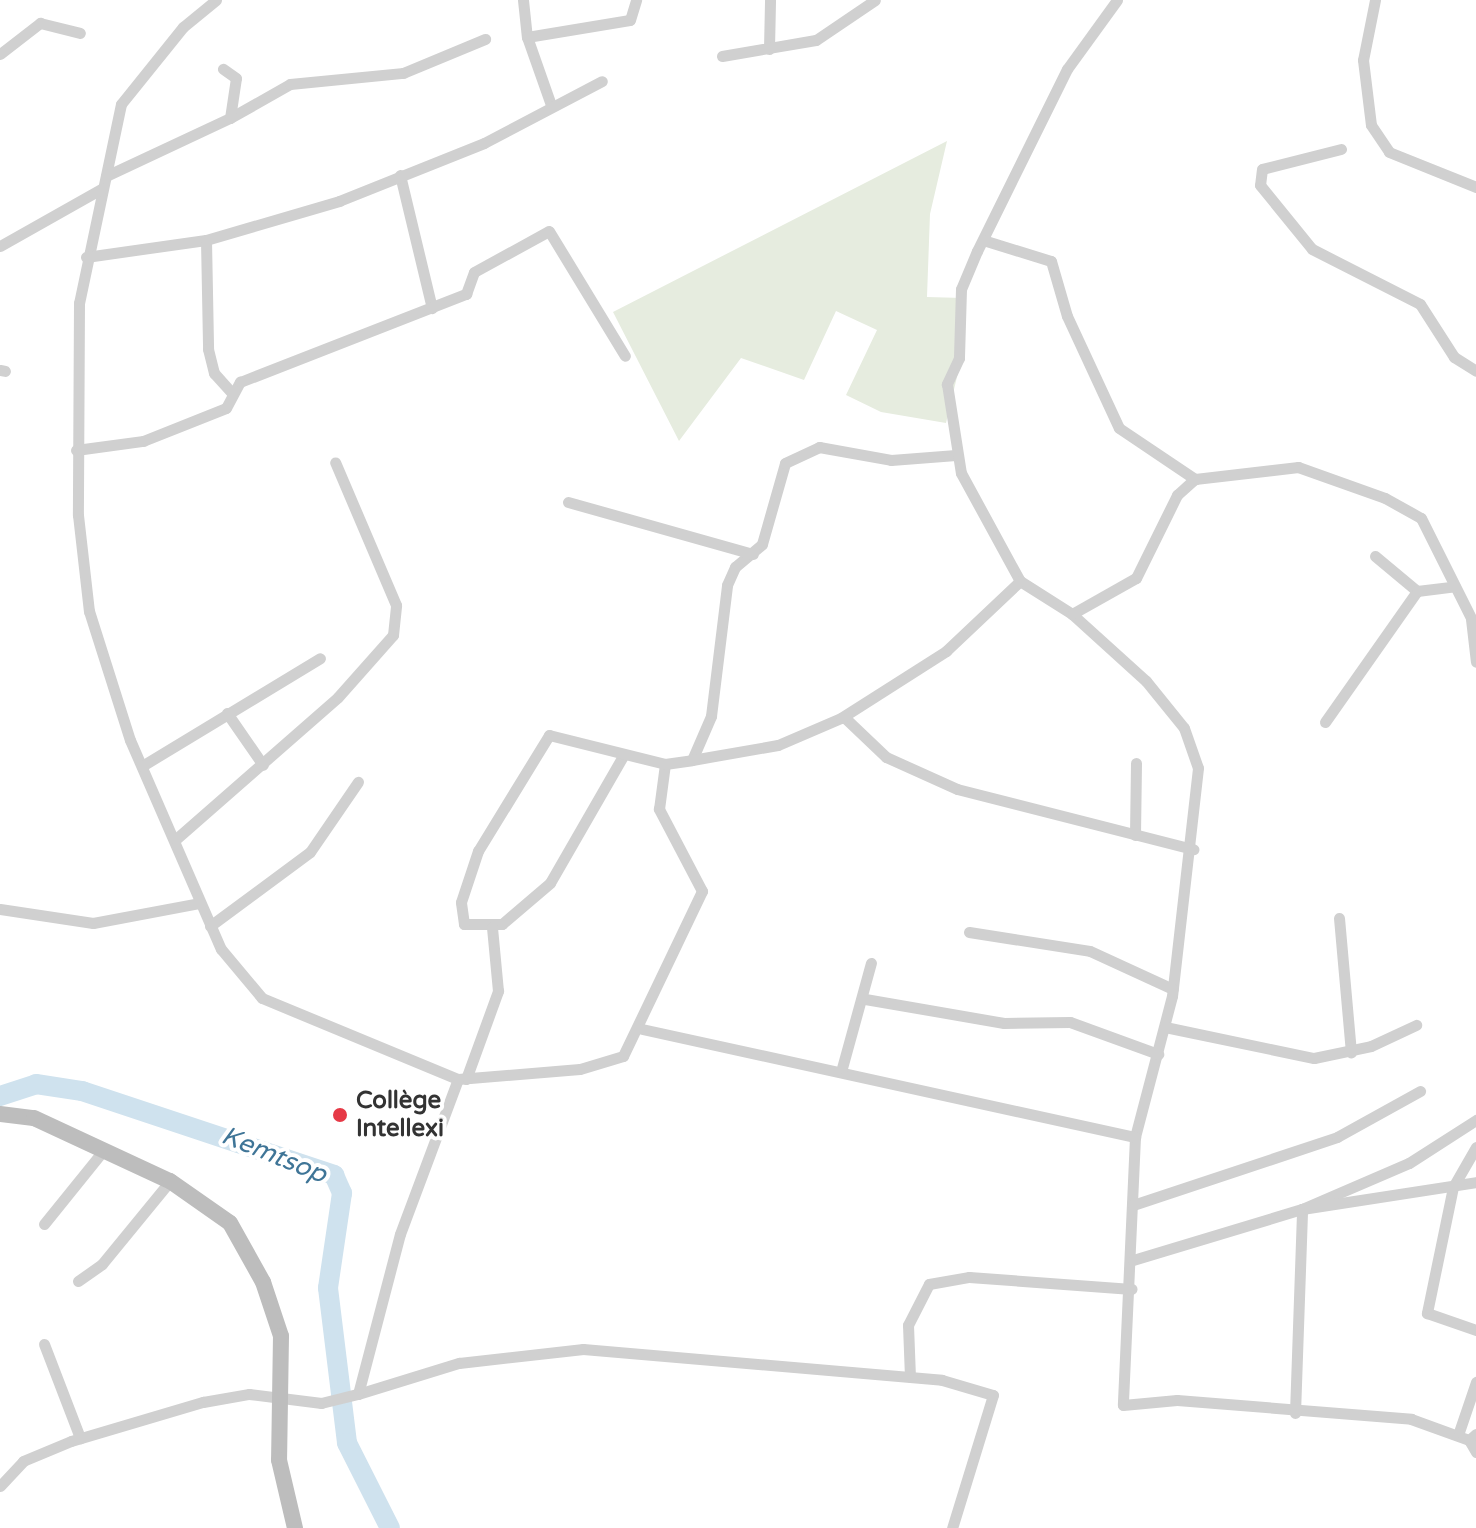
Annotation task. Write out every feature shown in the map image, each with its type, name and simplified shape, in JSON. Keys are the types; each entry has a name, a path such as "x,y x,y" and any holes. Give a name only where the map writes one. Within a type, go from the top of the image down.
{"street":[{"path":"216,0 127,92 86,257 73,376 85,593 142,766 176,839 210,926 243,981 274,1006 462,1079 605,1065 623,1056 642,1029 702,891 659,809 665,764"},
{"path":"523,0 527,37 551,105"},
{"path":"527,37 630,20 636,0"},
{"path":"769,49 770,0"},
{"path":"722,56 816,40 875,0"},
{"path":"1117,0 1067,69 961,289 959,358 947,384 956,455 979,515 1020,581 1072,614 1184,728 1198,768 1193,849 1176,920 1173,989 1135,1137 1132,1289 1123,1405 1177,1400 1295,1413 1411,1419 1468,1435"},
{"path":"1375,0 1363,60 1371,125 1389,152 1476,187"},
{"path":"0,54 40,23 80,33"},
{"path":"0,246 105,182 290,84 403,73 485,39"},
{"path":"223,69 236,78 230,118"},
{"path":"86,257 206,240 400,175 484,143 551,105 602,81"},
{"path":"1341,149 1262,169 1260,185 1312,249 1420,304 1454,357 1476,371"},
{"path":"400,175 432,308"},
{"path":"76,450 152,438 226,408 231,392 281,361 317,356 466,294 474,272 489,261 549,231 625,356"},
{"path":"206,240 208,349 217,378 231,392"},
{"path":"983,240 1051,261 1107,410 1119,428 1195,479"},
{"path":"692,760 716,698 727,585 753,554 793,454 819,447 891,460 956,455"},
{"path":"176,839 338,697 398,621 335,462"},
{"path":"1072,614 1136,578 1177,495 1195,479 1272,467 1356,482 1421,518 1476,628"},
{"path":"568,502 753,554"},
{"path":"1375,556 1417,591 1455,586"},
{"path":"623,756 550,883 514,918 492,927 464,924 461,902 490,824 541,745 560,733 623,756 665,764 778,745 844,717 946,651 1020,581"},
{"path":"1325,722 1417,591"},
{"path":"1471,615 1476,662"},
{"path":"142,766 320,658"},
{"path":"227,713 263,765"},
{"path":"844,717 886,757 957,789 1193,849"},
{"path":"1135,835 1136,763"},
{"path":"210,926 310,852 358,782"},
{"path":"0,909 93,923 200,903"},
{"path":"1339,918 1351,1052"},
{"path":"355,1395 400,1234 498,991 492,927"},
{"path":"969,932 1090,951 1173,989"},
{"path":"842,1068 865,999 871,963"},
{"path":"865,999 1004,1023 1070,1022 1158,1054"},
{"path":"1165,1027 1314,1058 1351,1052 1416,1025"},
{"path":"642,1029 842,1068 1135,1137"},
{"path":"1133,1205 1337,1137 1420,1091"},
{"path":"0,1114 34,1118 170,1181 219,1210 248,1251 278,1324 284,1401 279,1460 295,1528"},
{"path":"1133,1260 1302,1209 1409,1163 1476,1120"},
{"path":"1476,1147 1453,1187 1427,1313 1476,1330"},
{"path":"44,1224 103,1151"},
{"path":"78,1281 102,1264 170,1181"},
{"path":"1302,1209 1476,1182"},
{"path":"1295,1413 1302,1209"},
{"path":"910,1377 911,1311 929,1284 969,1277 1132,1289"},
{"path":"44,1344 80,1438"},
{"path":"0,1486 23,1461 80,1438 234,1395 284,1401 329,1401 459,1363 583,1349 910,1377 993,1395 952,1528"},
{"path":"1476,1382 1468,1435 1476,1452"}],"shaded area":[{"path":"947,141 930,214 927,297 963,298 961,360 946,423 881,412 846,395 877,330 836,311 804,380 741,358 679,441 613,312"}],"waterway":[{"name":"Kemtsop","path":"0,1096 36,1084 82,1091 334,1175 342,1193 328,1288 347,1443 390,1528"}],"place":[{"name":"Collège Intellexi","path":"340,1115"}]}
